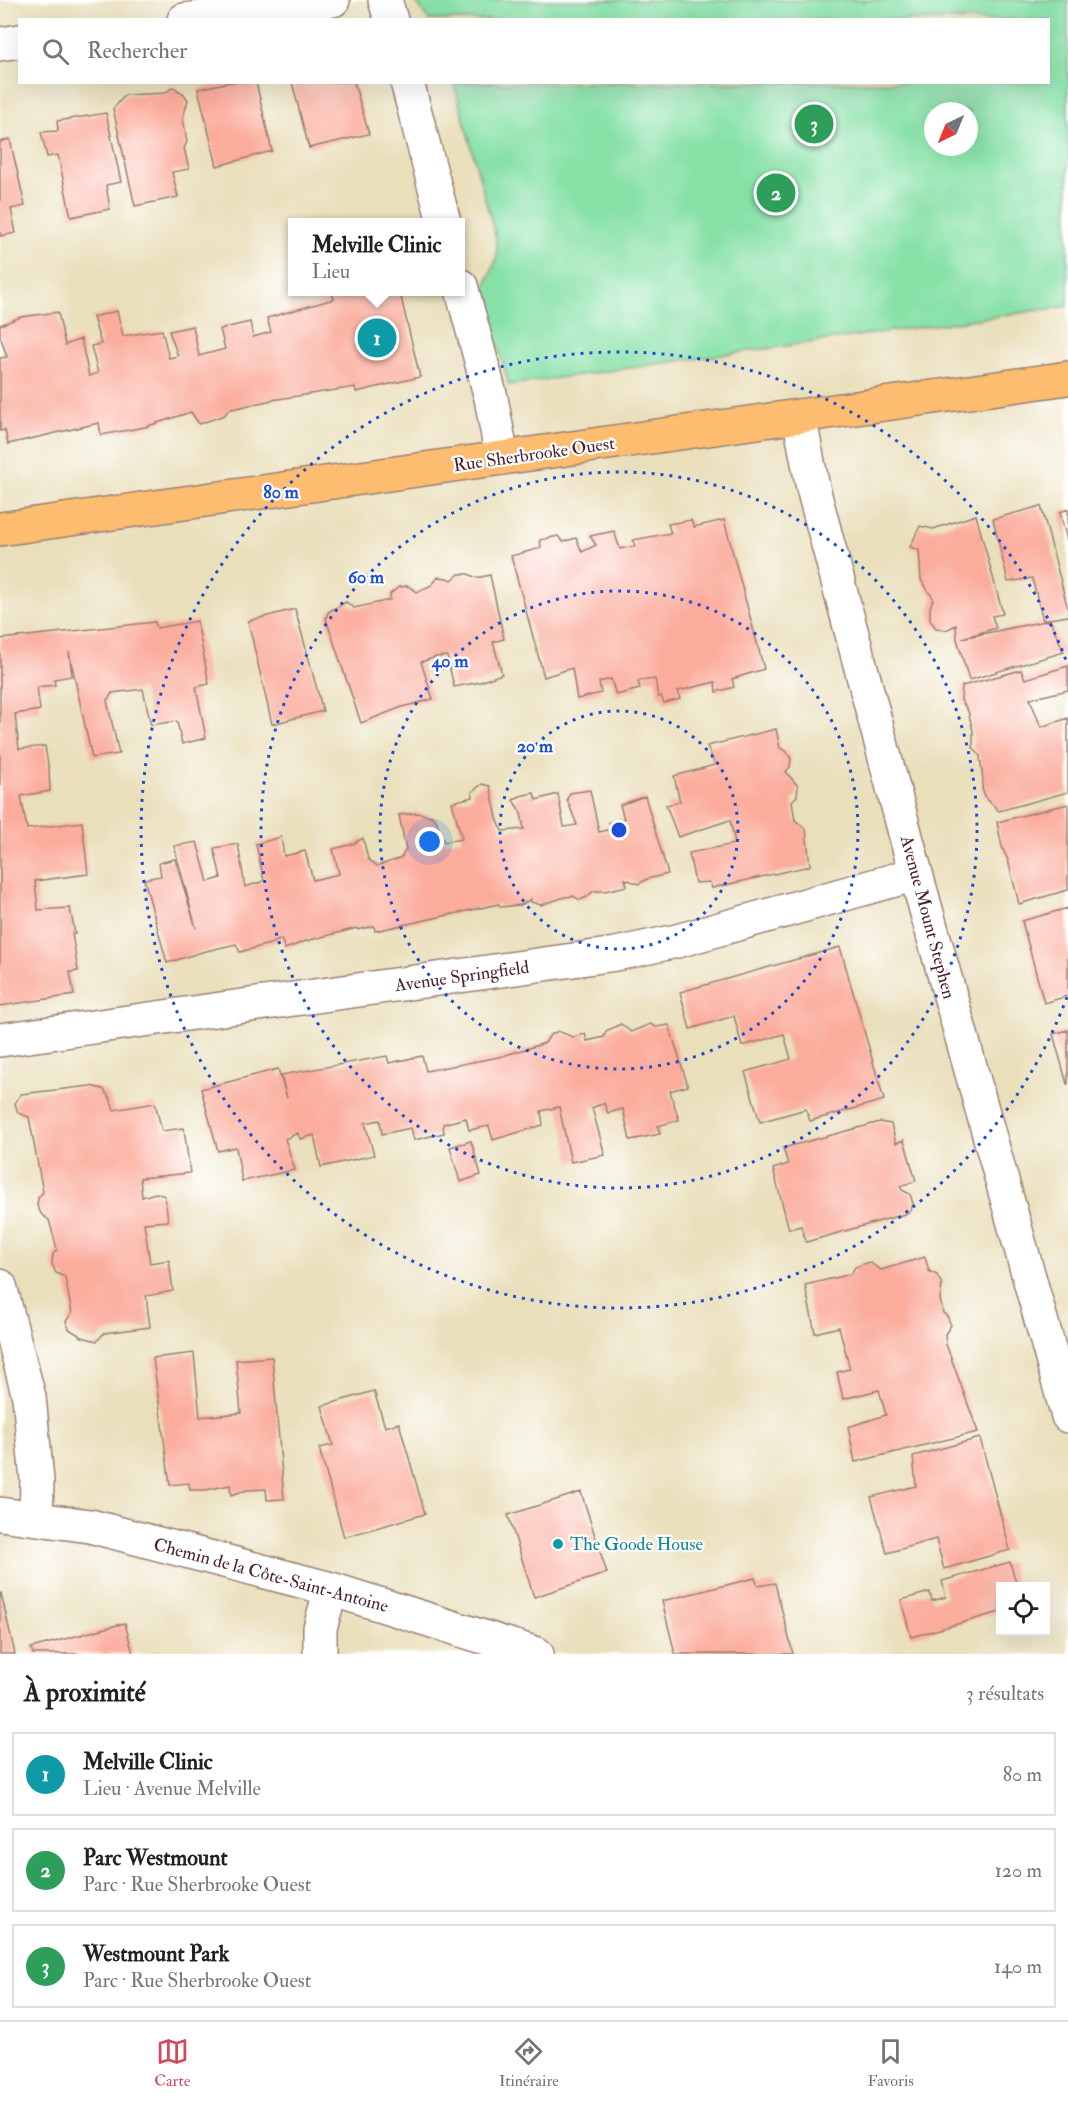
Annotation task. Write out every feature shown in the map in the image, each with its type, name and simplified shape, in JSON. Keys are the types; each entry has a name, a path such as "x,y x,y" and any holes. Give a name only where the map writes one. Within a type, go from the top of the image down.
{"main road":[{"name":"Rue Sherbrooke Ouest","path":"0,529 1068,378"}],"street":[{"path":"199,18 333,0"},
{"path":"385,0 390,18"},
{"path":"0,44 18,41"},
{"path":"408,84 443,218"},
{"path":"464,296 491,398 502,458"},
{"name":"Avenue Mount Stephen","path":"799,416 813,488 916,874 1068,1416"},
{"name":"Avenue Springfield","path":"0,1040 616,954 677,941 916,874"},
{"path":"0,1286 29,1397 37,1480 36,1518"},
{"name":"Chemin de la Côte-Saint-Antoine","path":"0,1514 90,1526 331,1589 537,1654"},
{"path":"320,1654 320,1628 331,1589"}],"green space":[{"path":"415,0 1068,0 1068,306 509,385 484,296 497,251 496,238 454,84 1050,84 1050,18 428,18"}],"building":[{"path":"221,84 256,84 272,151 217,166 198,89"},
{"path":"293,84 355,84 369,134 309,148"},
{"path":"173,87 184,94 188,100 183,118 187,142 184,148 189,169 172,172 178,197 135,206 113,109 125,95 165,93"},
{"path":"106,113 121,182 106,185 110,209 71,217 58,155 47,157 41,132 58,131 57,121"},
{"path":"10,139 25,206 11,209 16,233 0,236 0,142"},
{"path":"333,296 371,296 372,299 401,296 420,377 356,392 355,387 272,400 228,410 225,415 199,424 191,412 145,427 101,435 99,423 8,444 5,430 0,431 0,358 7,357 0,336 0,325 21,317 58,312 65,345 81,339 89,376 98,373 91,346 101,344 93,317 117,311 123,336 162,330 169,358 178,356 169,331 193,326 199,356 225,349 220,329 250,322 253,337 271,332 267,318 334,299"},
{"path":"1041,506 1068,609 1068,616 1043,620 1032,578 1008,582 993,519"},
{"path":"1068,509 1068,541 1067,541 1060,512"},
{"path":"976,515 1003,614 992,616 996,628 962,638 1050,620 1064,652 969,680 957,639 956,625 946,630 936,628 930,620 933,598 921,580 919,550 910,547 920,526 933,529"},
{"path":"691,520 694,527 724,520 764,669 732,679 734,687 716,692 715,682 678,691 680,699 664,703 661,696 658,697 655,679 638,681 640,689 616,695 611,679 599,682 601,693 577,699 572,668 544,677 511,556 541,548 540,540 558,536 563,542 576,538 582,552 596,545 590,536 614,531 620,549 635,546 633,540 671,533 668,524"},
{"path":"459,574 468,574 477,578 490,575 504,639 493,642 502,674 480,682 454,687 447,656 421,662 433,699 402,707 361,723 326,619 328,612 346,602 354,608 390,600 390,594 399,587 408,586 417,592 432,585 438,577 452,580"},
{"path":"295,609 323,711 272,724 248,621"},
{"path":"197,621 209,684 196,687 206,738 182,744 177,721 151,725 143,689 112,693 107,701 119,754 92,758 69,652 72,676 54,679 55,685 37,687 40,710 15,714 19,749 45,746 49,771 50,791 21,796 27,829 82,822 88,874 35,881 38,910 70,908 78,971 70,972 74,995 0,1006 0,639 155,622 157,628"},
{"path":"1068,666 1068,690 1030,699 1041,727 1068,718 1068,792 999,811 986,798 982,789 980,756 973,747 973,731 968,711 961,700 962,686 1021,670 1025,679"},
{"path":"776,729 780,748 786,751 791,759 790,767 786,772 798,786 797,796 792,801 795,820 806,829 810,866 712,888 710,882 695,883 689,853 734,844 734,838 730,820 678,837 666,805 680,802 674,776 715,765 707,746"},
{"path":"482,784 490,786 502,831 524,829 521,813 513,800 520,796 534,793 536,800 558,794 564,827 577,825 567,799 570,793 590,790 599,832 611,829 609,822 624,819 620,805 645,796 668,874 647,879 639,884 625,879 627,886 593,891 580,900 573,896 541,905 531,902 531,899 521,905 500,907 499,904 375,931 374,926 358,930 357,928 306,941 285,949 281,939 240,952 236,944 167,963 144,879 161,876 159,863 175,859 196,928 174,846 197,842 208,882 221,878 214,848 238,844 245,887 264,881 256,844 281,837 284,856 305,851 313,880 339,874 333,849 353,844 363,838 368,859 377,866 401,858 406,849 399,815 417,813 431,816 436,820 444,842 462,839 452,802 473,797 472,792"},
{"path":"1068,804 1068,890 1019,904 997,822"},
{"path":"1068,908 1068,996 1044,1003 1022,921"},
{"path":"840,947 884,1100 810,1121 806,1109 760,1122 745,1072 791,1059 784,1034 742,1046 734,1016 690,1029 680,992"},
{"path":"621,1024 631,1032 650,1024 656,1027 669,1025 688,1086 670,1091 679,1120 658,1126 660,1134 630,1140 623,1109 608,1113 604,1103 592,1108 605,1155 571,1162 559,1107 541,1111 543,1125 493,1140 489,1126 469,1130 466,1118 443,1124 444,1133 414,1140 411,1128 382,1134 380,1120 365,1123 374,1155 321,1167 314,1135 300,1139 298,1133 285,1139 295,1170 242,1181 236,1147 218,1151 201,1089 278,1069 287,1098 281,1075 387,1056 389,1063 422,1056 426,1071 499,1057 545,1043 550,1035 558,1031 573,1037 585,1034 587,1041 604,1037 606,1031"},
{"path":"1068,1030 1068,1084 1067,1084 1053,1034"},
{"path":"90,1086 103,1089 110,1098 114,1110 155,1103 162,1131 184,1128 190,1173 140,1178 142,1197 156,1193 165,1196 168,1221 144,1223 150,1263 169,1260 173,1291 146,1296 150,1327 104,1333 97,1341 82,1337 69,1329 66,1321 72,1313 65,1277 56,1273 52,1264 53,1254 57,1250 54,1238 49,1220 42,1215 37,1206 38,1198 43,1192 29,1117 18,1113 15,1103 21,1094"},
{"path":"880,1122 891,1124 896,1143 904,1140 916,1181 900,1186 902,1190 910,1194 913,1204 911,1210 905,1214 806,1242 801,1226 789,1229 773,1169 788,1164 783,1148"},
{"path":"471,1141 481,1175 460,1182 450,1147"},
{"path":"925,1257 929,1271 937,1275 942,1284 940,1299 943,1313 951,1325 945,1334 946,1344 978,1432 855,1462 848,1427 886,1415 879,1390 843,1399 837,1372 850,1369 839,1327 815,1333 805,1285 851,1274 855,1267 869,1262 881,1270"},
{"path":"194,1353 200,1417 241,1413 236,1360 272,1357 284,1499 267,1500 266,1489 247,1490 231,1495 230,1485 206,1490 190,1490 189,1483 170,1485 153,1358"},
{"path":"374,1391 385,1427 399,1423 425,1514 344,1537 319,1448 333,1445 322,1406"},
{"path":"980,1438 1010,1550 944,1569 936,1539 887,1553 871,1497 916,1486 913,1456"},
{"name":"The Goode House","path":"581,1492 607,1573 534,1597 508,1515"},
{"path":"1010,1562 1016,1582 996,1582 996,1613 911,1637 901,1600 930,1592 932,1601 946,1597 942,1581"},
{"path":"755,1578 758,1586 775,1583 793,1654 675,1654 662,1601"},
{"path":"1,1593 15,1654 0,1654"},
{"path":"125,1623 133,1654 33,1654 31,1648"}],"place":[{"name":"Westmount Park","path":"814,124"},
{"name":"Parc Westmount","path":"776,193"},
{"name":"Melville Clinic","path":"377,338"},
{"name":"The Goode House","path":"558,1544"}]}
